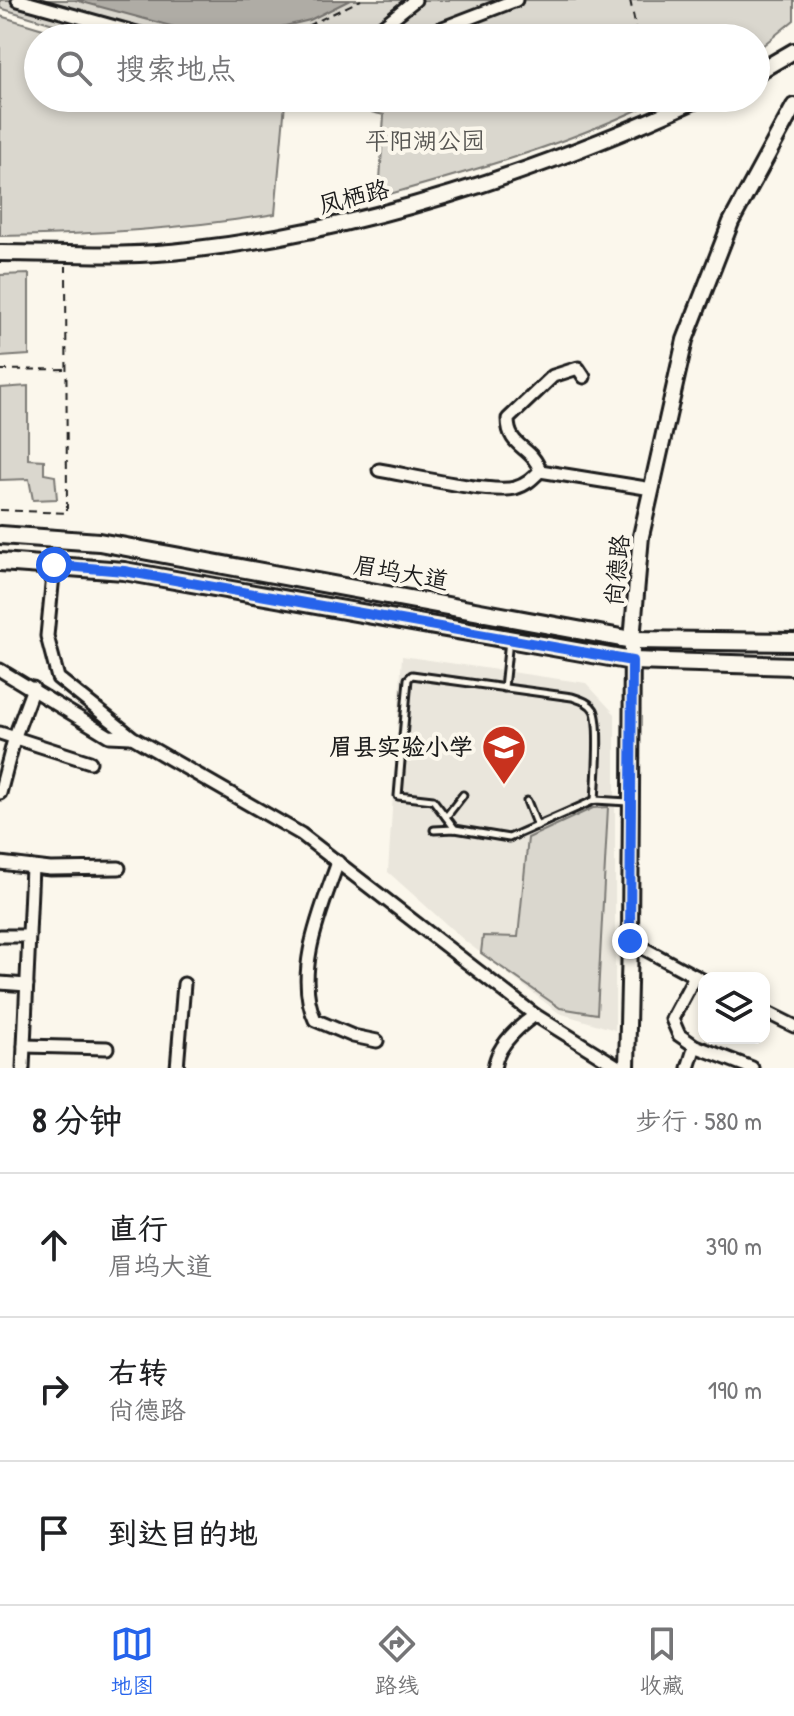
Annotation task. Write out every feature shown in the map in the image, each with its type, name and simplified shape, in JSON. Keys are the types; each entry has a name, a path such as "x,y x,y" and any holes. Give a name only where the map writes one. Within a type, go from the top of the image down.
{"main road":[{"name":"眉坞大道","path":"0,535 99,542 632,640 794,642"},
{"name":"眉坞大道","path":"0,562 124,571 632,661 794,666"}],"street":[{"path":"18,0 105,24"},
{"path":"385,24 415,0"},
{"path":"453,24 516,0"},
{"path":"770,65 794,51"},
{"name":"尚德路","path":"627,1068 632,640 641,536 685,340 731,222 794,106"},
{"name":"凤栖路","path":"0,253 187,251 329,228 464,190 633,129 670,112"},
{"path":"540,471 536,458 517,444 508,431 508,419 553,376 578,368 584,377"},
{"path":"379,470 483,488 512,489 529,482 540,471"},
{"path":"540,471 652,489"},
{"path":"54,565 47,636 58,678 132,737 301,834 535,1015 620,1068"},
{"path":"0,670 109,736 132,737"},
{"path":"0,793 15,736 33,688"},
{"path":"0,733 90,762"},
{"path":"338,862 318,918 307,963 311,1011 315,1020 353,1036 377,1041"},
{"path":"0,863 32,867 119,868"},
{"path":"23,1068 32,867"},
{"path":"0,936 29,936"},
{"path":"630,941 698,977"},
{"path":"698,981 672,1019 679,1035 695,1046 752,1068"},
{"path":"0,983 27,985"},
{"path":"177,1068 184,984"},
{"path":"770,1014 794,1026"},
{"path":"494,1068 495,1058 517,1028 535,1015"},
{"path":"24,1046 107,1048"},
{"path":"688,1068 695,1046"}],"lane":[{"path":"504,688 509,639"},
{"path":"455,829 433,800 398,796 408,679 412,675 585,701 595,711 595,800"},
{"path":"446,817 463,795"},
{"path":"434,830 455,829 509,838 595,800 631,802"},
{"path":"527,801 537,826"}],"path":[{"path":"311,24 361,0"},
{"path":"630,0 635,24"},
{"path":"0,510 67,513 66,253"},
{"path":"0,370 67,369"}],"shaded area":[{"path":"75,0 350,0 310,20 293,24 163,24"},
{"name":"眉县实验小学","path":"402,656 586,683 615,714 615,1030 559,1013 465,941 388,872"}],"green space":[{"path":"0,0 794,0 794,20 770,40 770,24 53,24 0,8"},
{"path":"0,16 27,24 24,24 24,112 284,112 275,214 138,230 0,236"},
{"name":"平阳湖公园","path":"371,112 632,112 559,142 379,197 384,115"},
{"path":"29,274 29,355 0,357 0,275"},
{"path":"28,386 28,459 44,460 44,474 55,476 57,499 33,500 29,479 0,480 0,388"},
{"path":"608,807 597,1014 560,1008 481,953 483,936 518,937 528,838 593,808"}],"place":[{"name":"眉县实验小学","path":"504,786"}],"route":[{"path":"54,565 124,571 632,661 630,941"}]}
